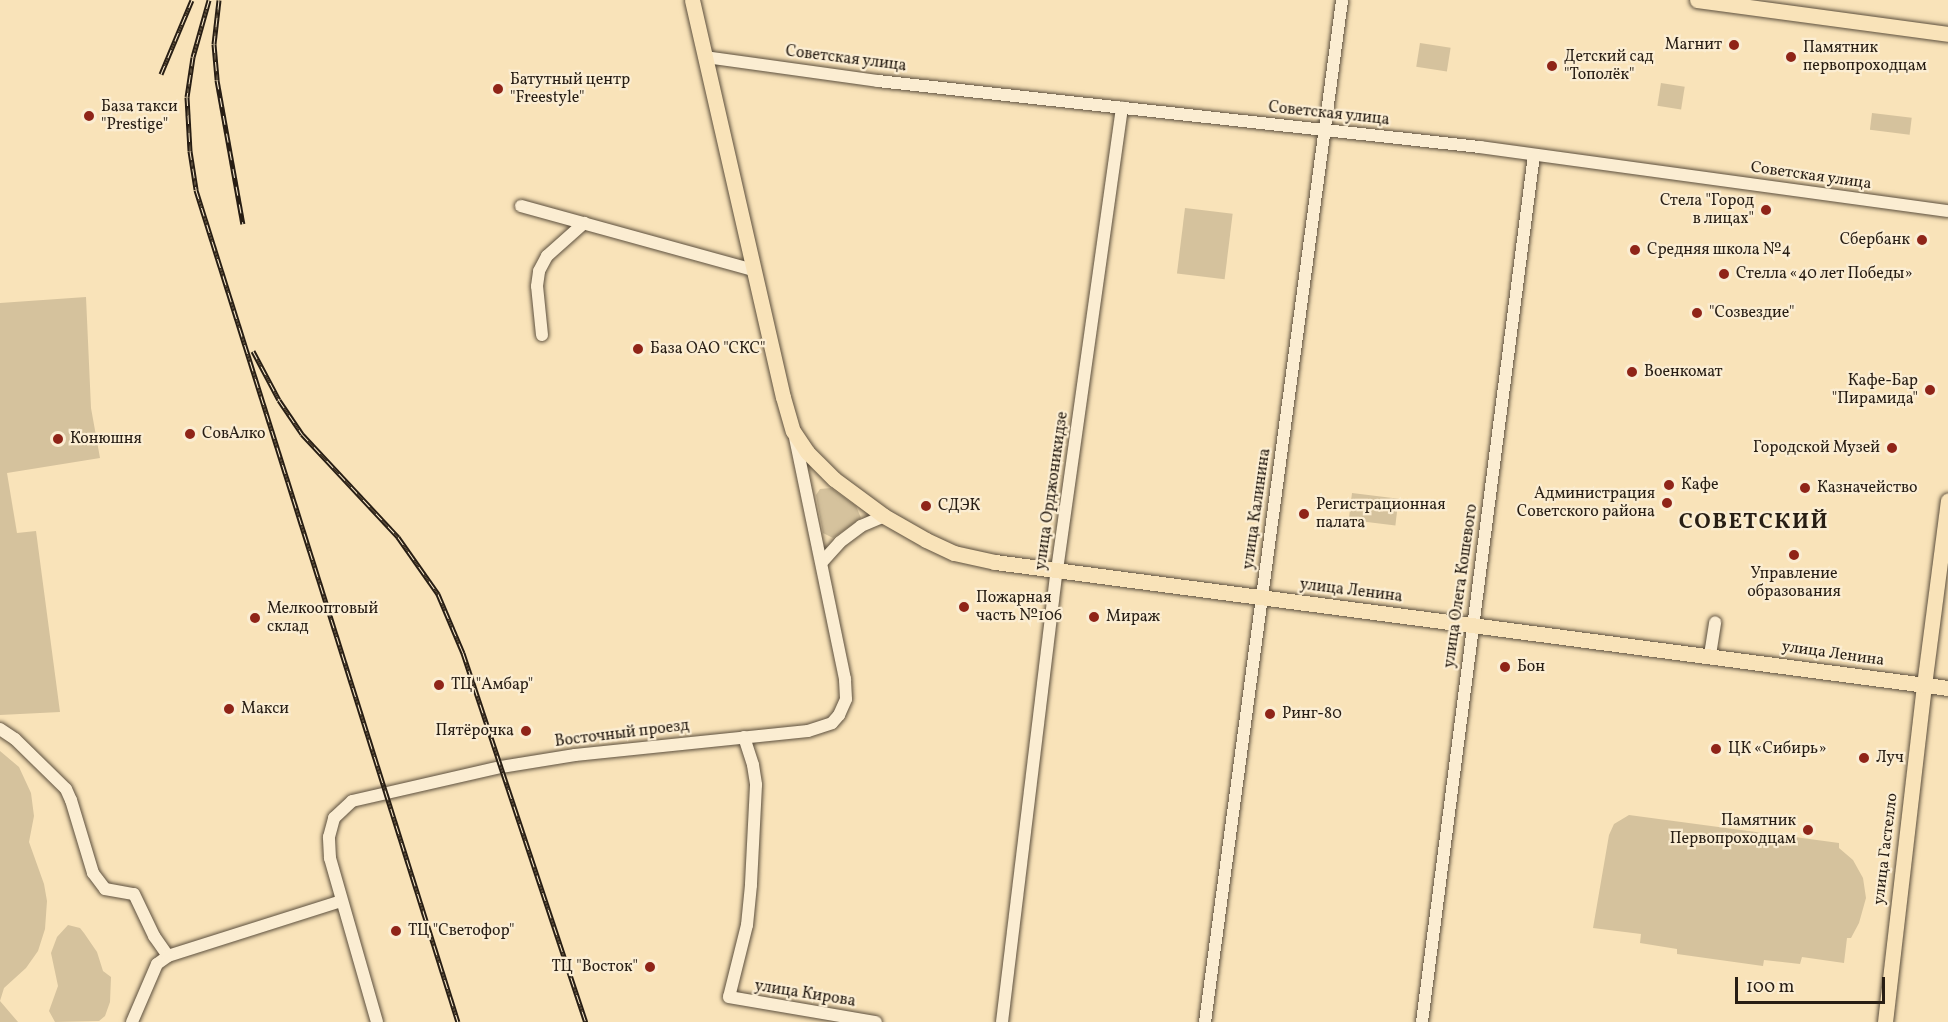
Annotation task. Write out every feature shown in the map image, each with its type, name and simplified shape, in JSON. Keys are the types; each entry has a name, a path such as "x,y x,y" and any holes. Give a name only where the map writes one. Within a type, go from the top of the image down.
{"main road":[{"path":"692,0 793,431"},
{"path":"1697,0 1948,34"},
{"name":"улица Ленина","path":"793,431 820,466 884,516 954,553 979,559 1948,688"},
{"name":"улица Гастелло","path":"1885,1022 1923,684 1948,501"}],"street":[{"name":"улица Калинина","path":"1204,1022 1342,0"},
{"name":"Советская улица","path":"705,57 832,75 1325,129 1948,211"},
{"name":"улица Орджоникидзе","path":"1002,1022 1057,570 1122,108"},
{"name":"улица Олега Кошевого","path":"1422,1022 1534,155"},
{"path":"521,206 754,270"},
{"path":"542,335 537,286 539,271 547,256 584,223"},
{"name":"Восточный проезд","path":"377,1022 330,858 329,837 334,818 352,801 501,767 565,756 822,728 832,723 843,708 845,679 823,561 793,431"},
{"path":"823,561 840,542 861,526 884,516"},
{"path":"1710,656 1715,622"},
{"path":"0,729 15,739 66,789 93,873 105,889 134,894 168,956"},
{"name":"улица Кирова","path":"744,737 755,774 751,885 747,924 729,997 753,1003 876,1022"},
{"path":"132,1022 157,964 168,956 341,901"}],"shaded area":[{"path":"1420,43 1451,48 1447,72 1416,67"},
{"path":"1661,83 1685,87 1681,109 1657,106"},
{"path":"1872,113 1912,118 1910,135 1870,130"},
{"path":"1185,208 1233,214 1225,279 1177,274"},
{"path":"86,297 91,408 100,458 7,473 17,533 36,531 60,712 0,715 0,303"},
{"path":"831,488 856,506 861,518 833,538 823,533 816,495 820,489"},
{"path":"1352,493 1399,499 1395,526 1349,520"},
{"path":"0,751 19,767 31,793 34,816 29,842 44,884 47,901 45,929 38,951 26,968 4,988 0,1001"},
{"path":"1629,815 1839,843 1839,848 1853,860 1863,878 1866,898 1859,923 1851,938 1847,938 1844,963 1802,957 1800,964 1764,960 1763,966 1677,954 1677,949 1640,943 1641,934 1593,928 1609,835 1614,824"},
{"path":"68,925 80,928 97,952 103,971 111,977 110,1002 105,1016 99,1021 55,1022 49,1011 58,986 51,953 57,937"},
{"path":"0,1001 18,1022 0,1022"}],"railway":[{"path":"161,74 192,0"},
{"path":"209,0 193,57 187,97 190,151 196,190 458,1022"},
{"path":"219,0 214,44 217,80 243,224"},
{"path":"253,351 279,400 302,434 398,537 438,594 463,653 586,1022"}],"place":[{"name":"Магнит","path":"1734,45"},
{"name":"Памятник первопроходцам","path":"1791,57"},
{"name":"Детский сад \"Тополёк\"","path":"1552,66"},
{"name":"Батутный центр \"Freestyle\"","path":"498,89"},
{"name":"База такси \"Prestige\"","path":"89,116"},
{"name":"Стела \"Город в лицах\"","path":"1766,210"},
{"name":"Сбербанк","path":"1922,240"},
{"name":"Средняя школа №4","path":"1635,250"},
{"name":"Стелла «40 лет Победы»","path":"1724,274"},
{"name":"\"Созвездие\"","path":"1697,313"},
{"name":"База ОАО \"СКС\"","path":"638,349"},
{"name":"Военкомат","path":"1632,372"},
{"name":"Кафе-Бар \"Пирамида\"","path":"1930,390"},
{"name":"СовАлко","path":"190,434"},
{"name":"Конюшня","path":"58,439"},
{"name":"Городской Музей","path":"1892,448"},
{"name":"Кафе","path":"1669,485"},
{"name":"Казначейство","path":"1805,488"},
{"name":"Администрация Советского района","path":"1667,503"},
{"name":"СДЭК","path":"926,506"},
{"name":"Регистрационная палата","path":"1304,514"},
{"name":"Управление образования","path":"1794,555"},
{"name":"Пожарная часть №106","path":"964,607"},
{"name":"Мираж","path":"1094,617"},
{"name":"Мелкооптовый склад","path":"255,618"},
{"name":"Бон","path":"1505,667"},
{"name":"ТЦ \"Амбар\"","path":"439,685"},
{"name":"Макси","path":"229,709"},
{"name":"Ринг-80","path":"1270,714"},
{"name":"Пятёрочка","path":"526,731"},
{"name":"ЦК «Сибирь»","path":"1716,749"},
{"name":"Луч","path":"1864,758"},
{"name":"Памятник Первопроходцам","path":"1808,830"},
{"name":"ТЦ \"Светофор\"","path":"396,931"},
{"name":"ТЦ \"Восток\"","path":"650,967"}],"district":[{"name":"СОВЕТСКИЙ","path":"1754,523"}]}
